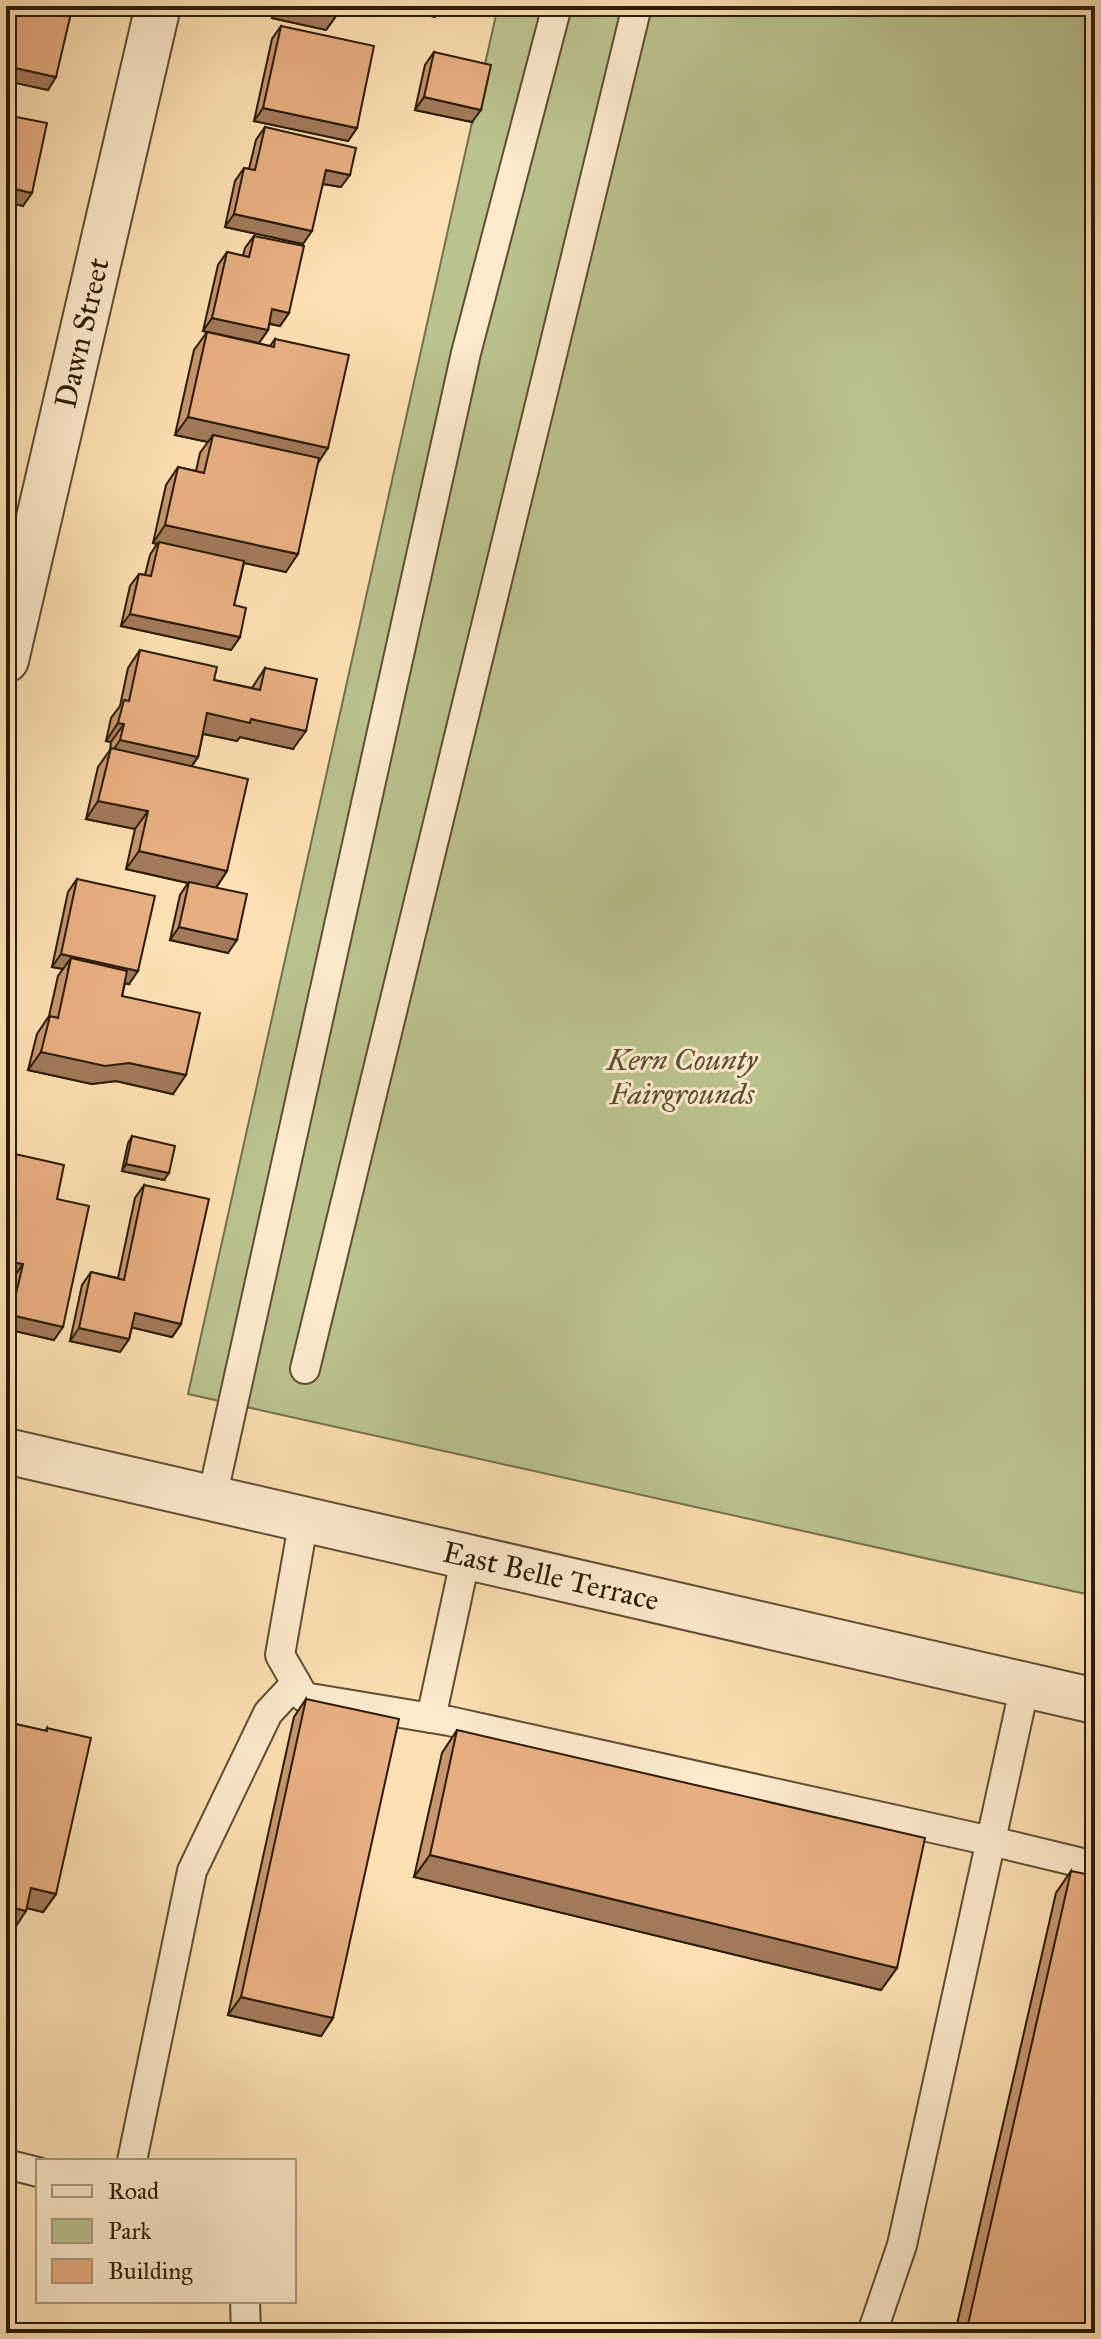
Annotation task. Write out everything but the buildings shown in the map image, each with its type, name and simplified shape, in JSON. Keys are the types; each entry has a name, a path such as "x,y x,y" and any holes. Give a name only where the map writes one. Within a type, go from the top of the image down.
{"street":[{"name":"Dawn Street","path":"6,660 158,6"},
{"name":"East Belle Terrace","path":"6,1451 1095,1701"}],"lane":[{"path":"212,1498 466,353 557,6"},
{"path":"305,1369 637,6"},
{"path":"304,1519 280,1655 304,1697 431,1718 1095,1866"},
{"path":"431,1718 466,1556"},
{"path":"132,2159 192,1871 268,1713 296,1683"},
{"path":"872,2333 902,2245 1025,1685"},
{"path":"6,2164 36,2172"},
{"path":"245,2303 246,2333"}],"green space":[{"name":"Kern County Fairgrounds","path":"498,6 1095,6 1095,1596 188,1394"}]}
